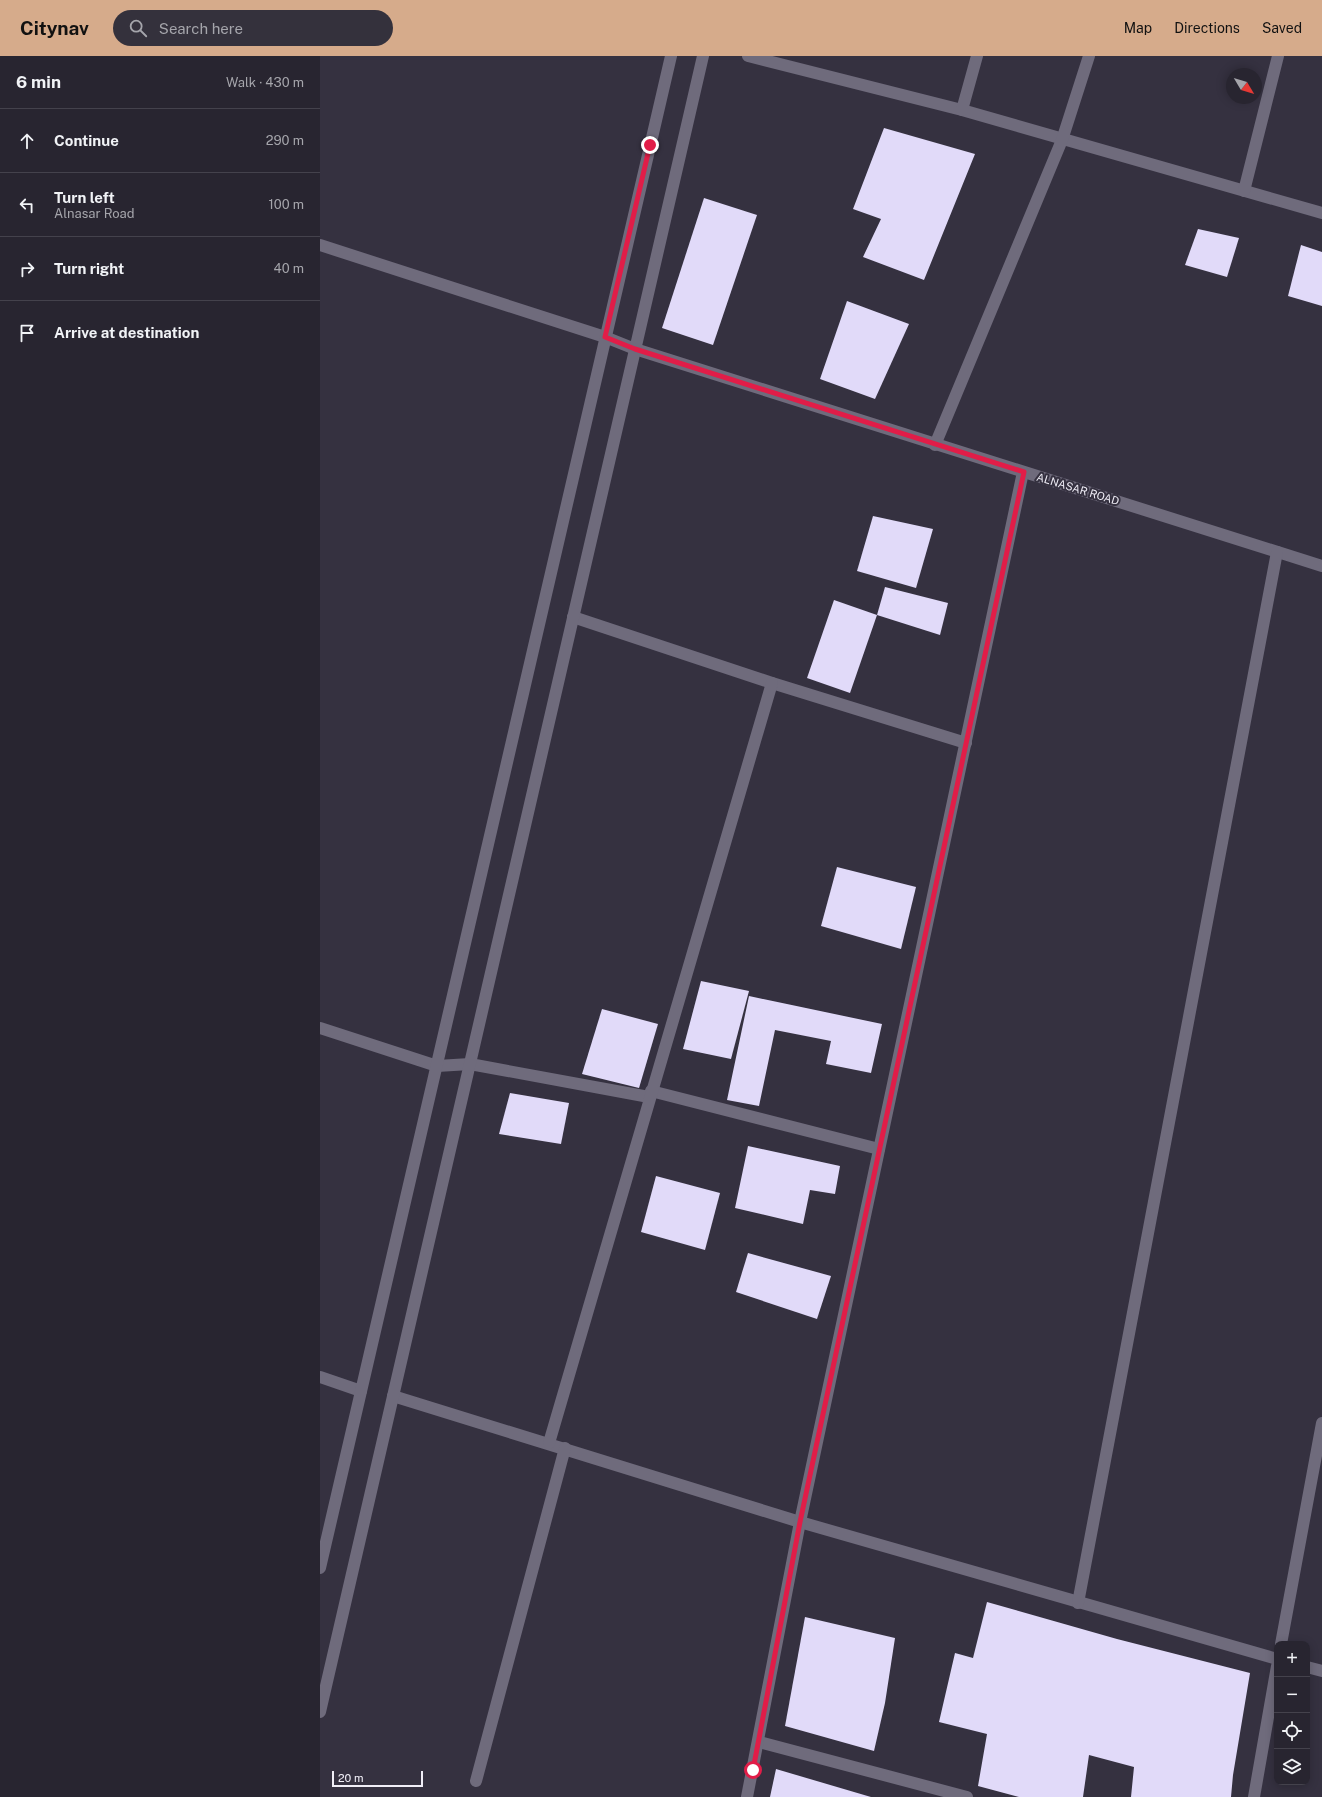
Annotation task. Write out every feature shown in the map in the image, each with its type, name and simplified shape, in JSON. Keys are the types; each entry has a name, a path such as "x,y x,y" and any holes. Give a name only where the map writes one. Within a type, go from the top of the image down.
{"street":[{"path":"320,1568 671,56"},
{"path":"320,1712 703,56"},
{"path":"748,56 962,110 1062,140 1322,213"},
{"path":"962,110 977,56"},
{"path":"935,445 1062,140 1089,56"},
{"path":"1244,191 1278,56"},
{"name":"ALNASAR ROAD","path":"320,245 605,337 635,349 1322,566"},
{"path":"747,1797 759,1742 800,1522 1024,472"},
{"path":"1078,1603 1277,552"},
{"path":"574,617 772,683 966,743"},
{"path":"549,1443 650,1094 772,683"},
{"path":"320,1028 436,1066 470,1064 650,1094 879,1149"},
{"path":"320,1377 361,1391"},
{"path":"393,1396 549,1443 800,1522 1274,1658"},
{"path":"1282,1641 1322,1422"},
{"path":"476,1781 565,1448"},
{"path":"1310,1668 1322,1671"},
{"path":"1254,1797 1275,1677"},
{"path":"759,1742 966,1797"}],"building":[{"path":"884,128 975,154 924,280 863,257 881,219 853,209"},
{"path":"704,198 757,215 713,345 662,328"},
{"path":"1198,229 1239,238 1227,277 1185,265"},
{"path":"1301,245 1322,252 1322,306 1288,296"},
{"path":"847,301 909,324 875,399 820,379"},
{"path":"873,516 933,529 916,588 857,571"},
{"path":"885,587 948,603 940,635 877,615"},
{"path":"834,600 877,615 850,693 807,678"},
{"path":"837,867 916,887 901,949 821,926"},
{"path":"701,981 749,991 731,1059 683,1049"},
{"path":"749,996 882,1024 871,1073 826,1064 831,1041 775,1030 759,1106 727,1100"},
{"path":"602,1009 658,1024 639,1088 582,1074"},
{"path":"510,1093 569,1103 561,1144 499,1134"},
{"path":"748,1146 840,1166 835,1194 810,1190 803,1224 735,1208"},
{"path":"656,1176 720,1193 705,1250 641,1232"},
{"path":"748,1253 831,1276 817,1319 736,1292"},
{"path":"987,1602 1117,1639 1250,1673 1233,1775 1231,1797 1131,1797 1134,1767 1089,1755 1083,1797 1019,1797 978,1786 987,1734 939,1722 955,1653 973,1658"},
{"path":"805,1617 895,1638 885,1703 874,1751 785,1726"},
{"path":"776,1769 871,1797 770,1797"}],"route":[{"path":"650,145 605,337 635,349 1024,472 800,1522 753,1770"}]}
